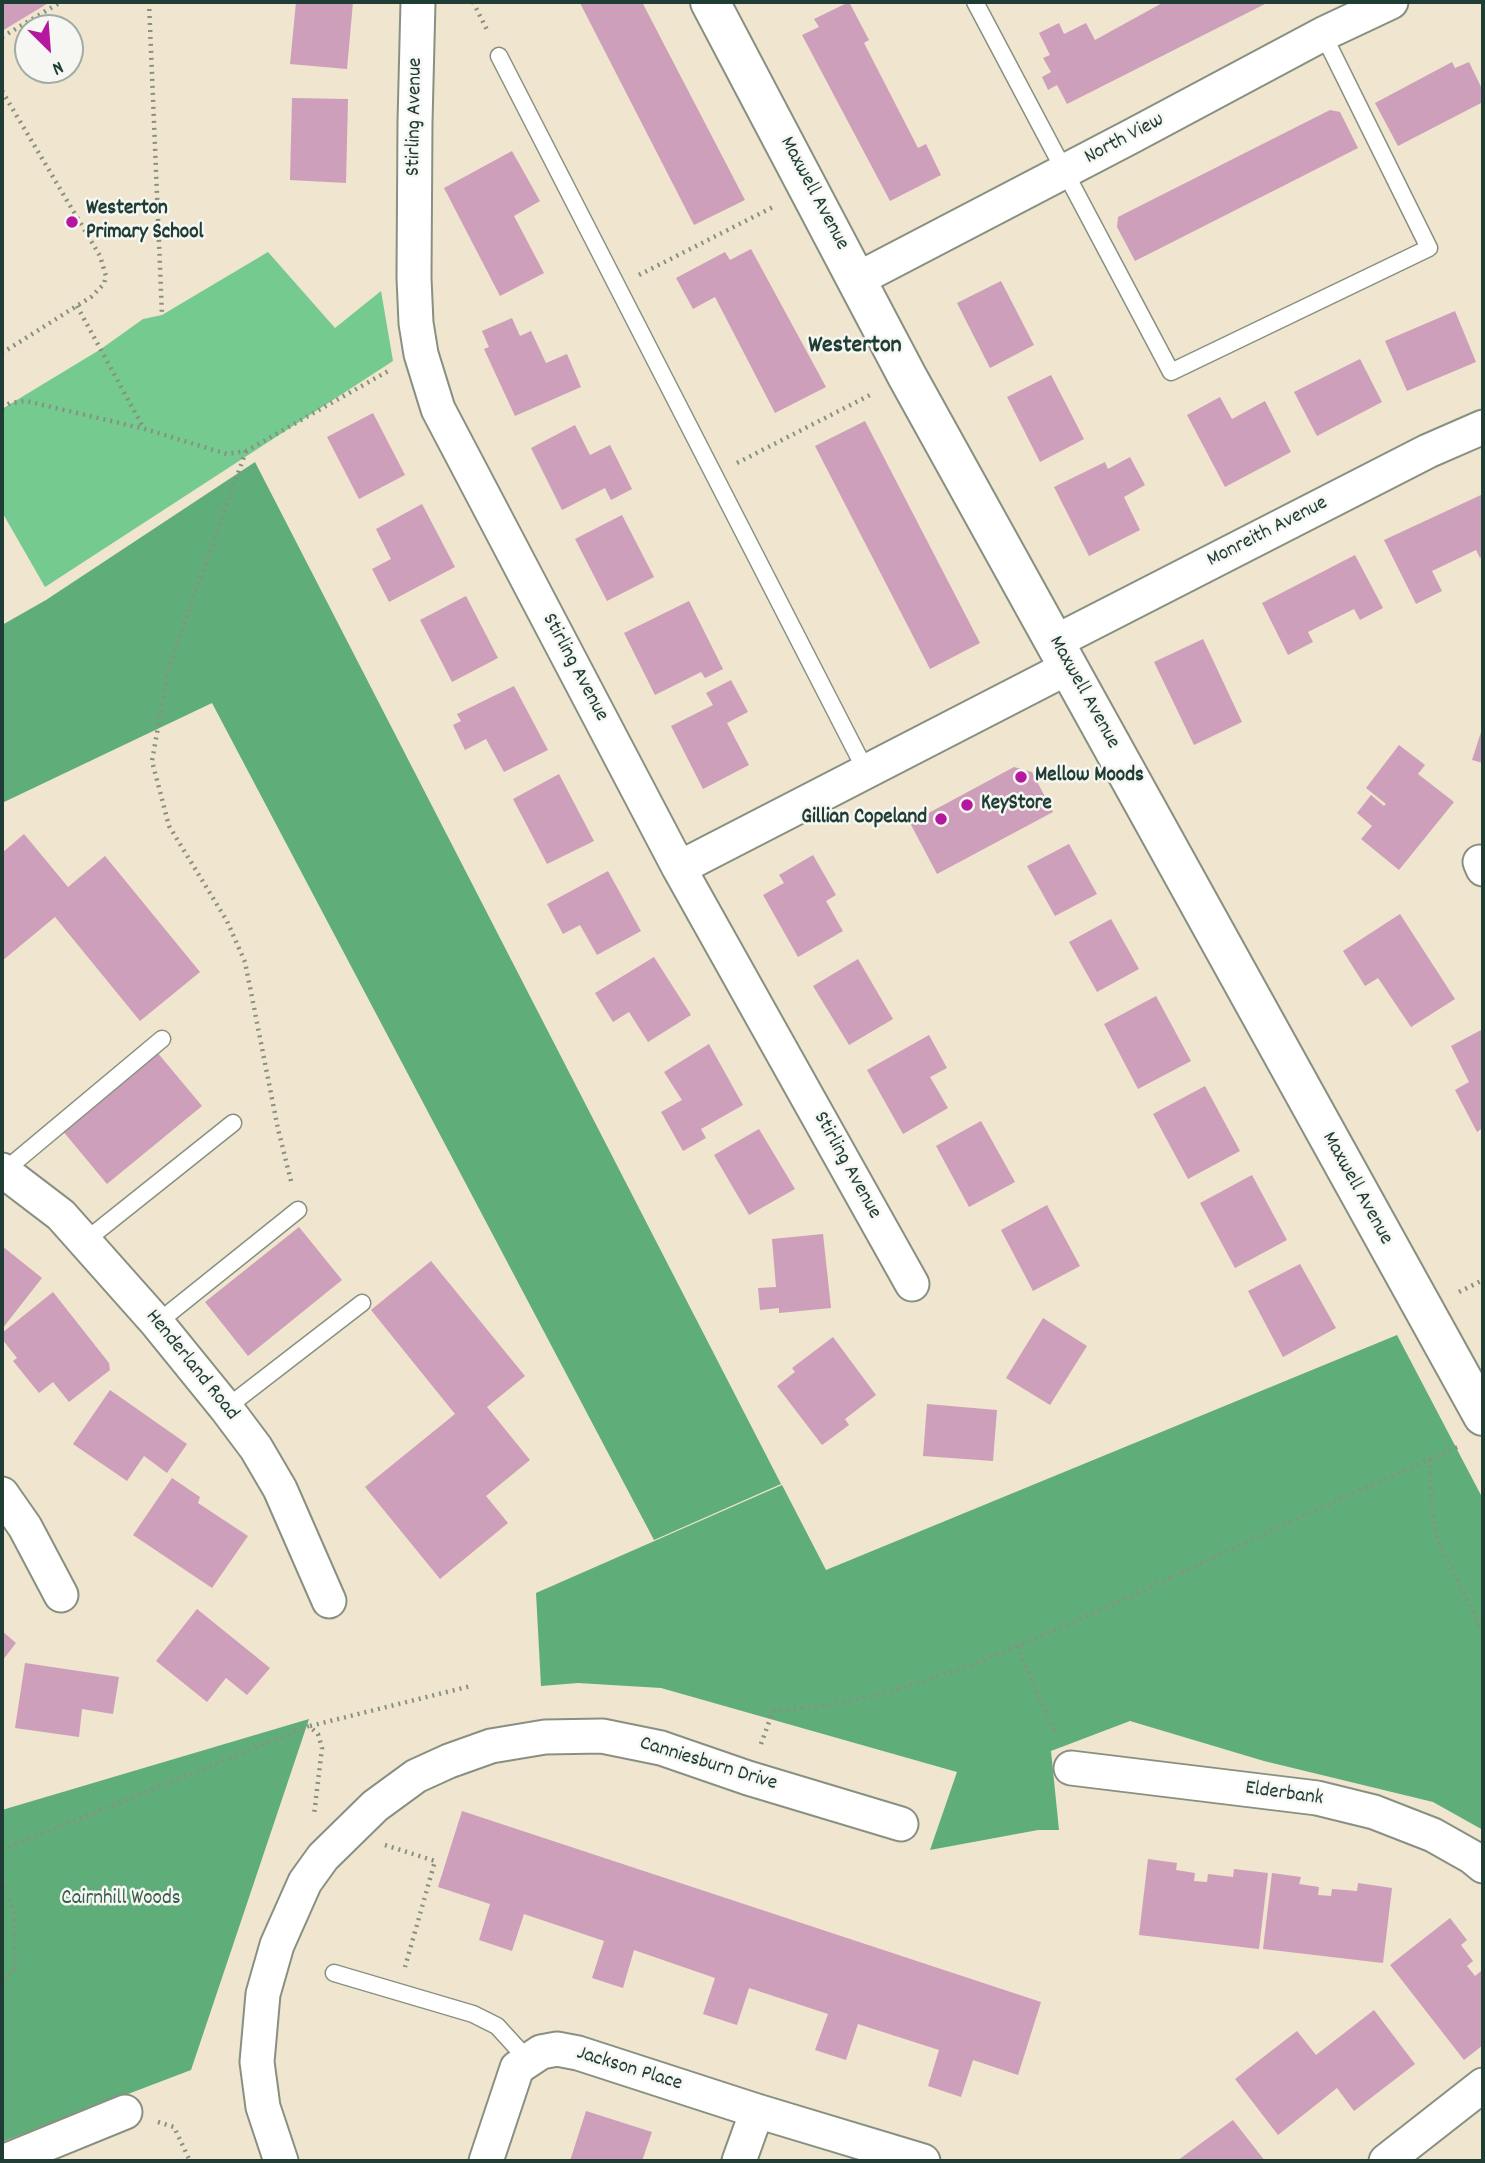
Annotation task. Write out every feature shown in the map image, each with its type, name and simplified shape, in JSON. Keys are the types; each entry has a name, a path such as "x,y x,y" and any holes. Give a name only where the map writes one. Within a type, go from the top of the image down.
{"street":[{"name":"Stirling Avenue","path":"418,2 414,278 416,323 438,409 679,868 912,1284"},
{"name":"Maxwell Avenue","path":"710,2 907,376 1062,654 1473,1431"},
{"name":"North View","path":"858,279 1323,34 1391,2"},
{"name":"Monreith Avenue","path":"679,868 866,771 1062,654 1428,451 1483,427"},
{"name":"Henderland Road","path":"3,1170 61,1215 157,1323 226,1408 256,1448 279,1489 329,1601"},
{"path":"2,1494 25,1527 61,1595"},
{"name":"Canniesburn Drive","path":"281,2161 263,2107 257,2062 262,1994 277,1945 305,1882 323,1857 375,1806 416,1776 491,1746 545,1737 602,1736 661,1748 748,1778 901,1824"},
{"name":"Elderbank","path":"1071,1769 1317,1798 1374,1812 1433,1835 1483,1866"},
{"name":"Jackson Place","path":"528,2060 541,2052 556,2049 578,2053 923,2161"},
{"path":"486,2161 517,2068 528,2060"},
{"path":"1386,2161 1483,2085"},
{"path":"739,2161 757,2111"},
{"path":"5,2161 125,2112"}],"lane":[{"path":"975,2 1171,372 1429,248 1323,34"},
{"path":"499,55 866,771"},
{"path":"3,1170 162,1039"},
{"path":"85,1241 233,1123"},
{"path":"157,1323 298,1210"},
{"path":"226,1408 362,1303"},
{"path":"334,1973 474,2014 497,2026 528,2060"}],"path":[{"path":"2,37 61,2"},
{"path":"149,2 162,314"},
{"path":"473,2 499,55"},
{"path":"2,91 103,266 106,276 104,284 91,297 2,353"},
{"path":"618,286 810,188"},
{"path":"77,306 145,429"},
{"path":"715,475 907,376"},
{"path":"2,408 10,403 26,401 145,429 227,454 246,451 376,377"},
{"path":"246,451 169,666 152,761 169,826 228,921 245,962 278,1129 298,1210"},
{"path":"748,1778 773,1711 830,1705 886,1693 974,1664 1430,1459 1473,1431"},
{"path":"1430,1459 1432,1508 1437,1539 1483,1632"},
{"path":"1017,1646 1071,1769"},
{"path":"2,1850 309,1726 471,1686"},
{"path":"305,1882 323,1748 318,1734 309,1726"},
{"path":"345,1833 435,1861 398,1992"},
{"path":"2,1879 14,1912 15,1967 2,1984"},
{"path":"125,2112 174,2127 190,2161"}],"green space":[{"path":"268,252 335,328 381,291 393,361 45,587 2,512 2,409 101,349 143,319 162,315"},
{"path":"255,462 781,1484 654,1540 212,703 2,803 2,625 46,600"},
{"path":"1397,1335 1483,1499 1483,1830 1433,1802 1264,1761 1130,1721 1051,1751 1059,1830 1038,1830 930,1850 957,1772 661,1688 578,1683 541,1686 536,1593 782,1485 826,1570"},
{"name":"Cairnhill Woods","path":"309,1719 191,2070 2,2142 2,1810"}],"building":[{"path":"2,2 50,2 30,14 14,14 14,24 2,31"},
{"path":"296,2 353,2 347,69 290,64"},
{"path":"642,2 745,200 694,225 580,3"},
{"path":"849,2 869,40 864,43 918,148 926,144 941,175 890,201 802,35 819,27 814,19"},
{"path":"1164,2 1269,2 1067,104 1057,85 1048,90 1042,77 1051,72 1043,58 1050,55 1039,33 1059,23 1064,34 1086,23 1095,40"},
{"path":"1452,62 1455,68 1469,62 1483,91 1483,102 1398,146 1375,103"},
{"path":"292,98 348,99 346,183 290,180"},
{"path":"1330,110 1340,112 1358,148 1135,261 1117,227 1118,217"},
{"path":"512,151 540,201 514,216 544,273 500,296 444,188"},
{"path":"751,249 826,387 775,413 715,297 693,309 676,278 725,252 730,260"},
{"path":"1001,281 1034,345 990,368 957,303"},
{"path":"1455,311 1476,362 1407,391 1385,341"},
{"path":"512,318 520,336 531,331 546,363 567,354 581,387 515,416 484,349 489,347 482,331"},
{"path":"1360,359 1382,402 1317,436 1294,392"},
{"path":"1051,375 1084,439 1040,462 1007,397"},
{"path":"1220,397 1232,419 1265,401 1291,452 1225,487 1187,415"},
{"path":"373,413 405,475 359,499 327,437"},
{"path":"865,421 980,643 930,669 815,446"},
{"path":"575,425 590,455 610,445 632,489 611,500 605,488 562,510 531,448"},
{"path":"1130,457 1145,485 1124,497 1140,530 1089,556 1054,487 1105,462 1108,469"},
{"path":"1481,495 1483,556 1480,558 1476,550 1432,571 1442,591 1416,604 1384,540"},
{"path":"422,504 455,567 389,602 372,569 391,559 376,529"},
{"path":"622,515 654,577 607,601 575,539"},
{"path":"1355,555 1383,608 1360,620 1354,609 1308,632 1313,642 1288,655 1262,603"},
{"path":"466,596 498,658 452,682 420,620"},
{"path":"689,601 723,669 705,678 701,672 655,695 624,633"},
{"path":"1203,639 1242,722 1194,745 1154,662"},
{"path":"731,680 748,712 727,723 749,765 703,789 671,726 713,705 706,693"},
{"path":"514,686 548,750 504,772 486,739 465,750 453,725 461,721 457,714"},
{"path":"1483,726 1483,763 1472,760"},
{"path":"1399,745 1425,765 1418,774 1454,802 1399,870 1361,839 1372,826 1357,813 1371,795 1384,806 1386,804 1366,788"},
{"path":"1014,767 1032,772 1053,812 937,874 910,823"},
{"path":"559,774 594,841 547,864 513,799"},
{"path":"24,834 68,887 105,856 200,972 140,1021 55,917 2,961 2,853"},
{"path":"1069,844 1097,894 1055,916 1027,866"},
{"path":"813,855 836,895 826,901 843,931 798,957 763,895 784,883 779,875"},
{"path":"608,871 641,931 597,955 580,925 563,934 547,904"},
{"path":"1400,914 1455,999 1411,1027 1378,978 1365,986 1343,951"},
{"path":"1111,919 1139,969 1097,992 1069,942"},
{"path":"654,957 691,1015 648,1042 629,1012 613,1022 595,993"},
{"path":"858,959 893,1019 849,1045 813,986"},
{"path":"1156,996 1191,1061 1138,1089 1104,1024"},
{"path":"1483,1029 1483,1128 1477,1132 1455,1090 1469,1082 1451,1046"},
{"path":"929,1035 947,1068 930,1077 948,1108 903,1134 867,1070"},
{"path":"709,1044 743,1105 701,1129 706,1138 683,1151 661,1112 682,1100 664,1072"},
{"path":"157,1052 202,1106 107,1184 62,1130"},
{"path":"1205,1086 1240,1151 1188,1179 1153,1114"},
{"path":"981,1121 1015,1182 969,1207 936,1146"},
{"path":"759,1129 795,1189 749,1215 714,1155"},
{"path":"1252,1175 1287,1240 1235,1268 1200,1203"},
{"path":"1047,1205 1080,1266 1033,1291 1001,1230"},
{"path":"299,1227 342,1280 248,1356 205,1302"},
{"path":"823,1234 831,1308 779,1313 779,1308 760,1310 758,1288 776,1287 772,1239"},
{"path":"2,1246 42,1278 2,1329"},
{"path":"431,1261 525,1376 487,1407 530,1460 486,1496 508,1523 440,1579 365,1487 455,1414 371,1310"},
{"path":"1300,1264 1336,1328 1283,1357 1248,1291"},
{"path":"53,1292 109,1363 110,1370 69,1402 53,1382 39,1393 13,1361 17,1358 2,1339 2,1333"},
{"path":"1043,1318 1087,1346 1050,1405 1006,1378"},
{"path":"833,1337 876,1395 845,1419 849,1425 822,1445 777,1386 795,1372 792,1368"},
{"path":"110,1390 187,1444 167,1473 144,1456 127,1481 73,1444"},
{"path":"927,1404 997,1410 993,1461 923,1456"},
{"path":"172,1478 200,1497 198,1503 248,1536 212,1588 133,1535"},
{"path":"197,1609 270,1668 247,1695 226,1678 207,1702 156,1661"},
{"path":"2,1631 16,1643 2,1661"},
{"path":"25,1663 119,1677 113,1714 82,1709 79,1737 15,1728"},
{"path":"462,1811 1041,2002 1018,2075 973,2060 961,2097 928,2086 939,2050 858,2024 846,2060 815,2050 828,2014 749,1988 737,2025 703,2014 715,1978 634,1950 623,1988 592,1978 604,1941 524,1914 512,1951 479,1940 490,1904 438,1887"},
{"path":"1148,1859 1177,1863 1176,1870 1195,1873 1194,1881 1207,1882 1208,1874 1233,1877 1234,1869 1268,1873 1259,1949 1139,1935"},
{"path":"1272,1873 1301,1877 1299,1884 1319,1887 1318,1895 1331,1896 1332,1889 1357,1891 1358,1883 1392,1888 1383,1963 1263,1949"},
{"path":"1450,1918 1467,1940 1461,1945 1473,1961 1467,1966 1475,1976 1481,1971 1483,1974 1483,2045 1464,2060 1390,1965"},
{"path":"1374,2010 1415,2064 1354,2111 1337,2088 1278,2135 1235,2079 1297,2031 1316,2055"},
{"path":"586,2111 652,2132 642,2161 570,2161"},
{"path":"1233,2120 1265,2161 1177,2161 1204,2141"}],"place":[{"name":"Westerton Primary School","path":"72,222"},
{"name":"Mellow Moods","path":"1021,777"},
{"name":"KeyStore","path":"967,805"},
{"name":"Gillian Copeland","path":"941,819"}],"district":[{"name":"Westerton","path":"855,348"}]}
